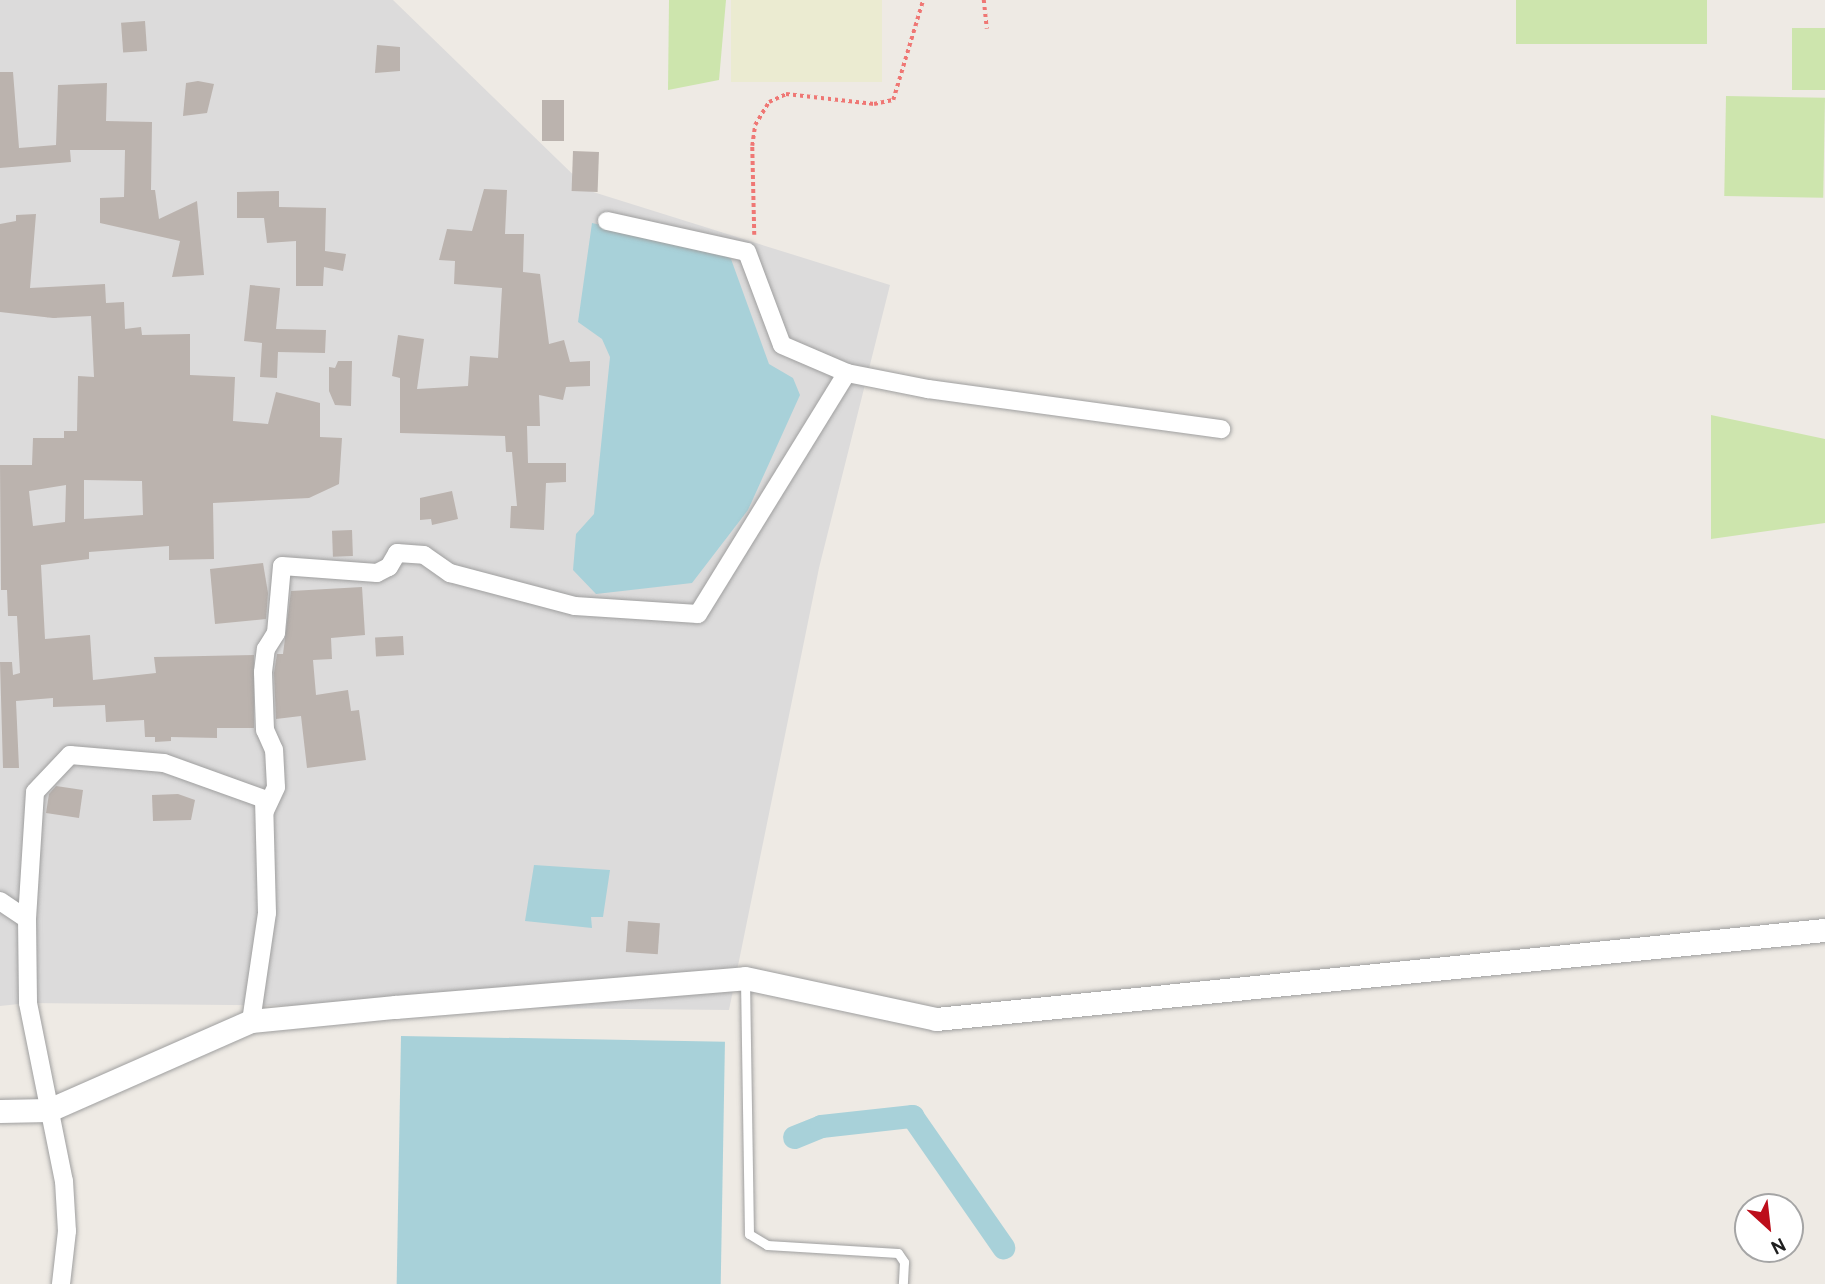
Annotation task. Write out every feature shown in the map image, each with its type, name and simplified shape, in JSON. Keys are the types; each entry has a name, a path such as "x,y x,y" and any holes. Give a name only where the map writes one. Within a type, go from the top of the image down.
{"street":[{"path":"607,221 747,252 782,345 847,373 928,389 1221,429"},
{"path":"265,811 276,787 274,750 265,730 263,672 266,649 276,633 282,566 343,574 377,573 389,567 397,553 424,555 450,573 575,606 698,614 847,373"},
{"path":"61,1284 68,1231 64,1181 28,1003 27,919 35,792 70,755 164,763 264,799 267,913 251,1021"},
{"path":"0,901 27,919"},
{"path":"0,1111 48,1110 251,1021 745,978 936,1019 1825,930"}],"lane":[{"path":"745,978 749,1234 767,1245 898,1253 904,1262 903,1284"}],"path":[{"path":"747,252 755,243 755,125 769,102 786,94 874,104 893,100 923,0"},
{"path":"984,0 987,29"}],"shaded area":[{"path":"0,0 393,0 590,191 890,285 819,568 729,1010 28,1003 0,1006"}],"green space":[{"path":"669,0 726,0 719,80 668,90"},
{"path":"731,0 882,0 882,82 731,82"},
{"path":"1516,0 1707,0 1707,44 1516,44"},
{"path":"1792,28 1825,28 1825,90 1792,90"},
{"path":"1726,96 1825,98 1823,198 1724,196"},
{"path":"1711,415 1825,439 1825,523 1711,539"}],"water":[{"path":"592,223 722,253 731,259 769,364 793,378 800,395 748,510 692,583 596,594 573,570 576,534 594,514 610,357 602,339 578,322"},
{"path":"534,865 610,870 603,917 591,917 592,928 525,921"},
{"path":"401,1036 725,1042 721,1284 397,1284"}],"building":[{"path":"145,21 147,51 123,53 121,23"},
{"path":"377,45 400,47 400,71 375,73"},
{"path":"0,72 13,72 19,148 56,145 58,85 107,83 106,121 152,122 151,190 155,190 159,219 197,201 204,275 172,277 180,241 100,223 100,198 124,197 125,150 70,150 71,162 0,168"},
{"path":"198,81 214,84 207,113 183,116 186,83"},
{"path":"542,100 564,100 564,141 542,141"},
{"path":"573,151 599,152 598,192 572,191"},
{"path":"484,189 507,190 505,234 524,234 523,272 540,274 549,344 564,340 570,362 590,361 590,386 566,387 563,400 539,395 540,426 527,426 528,463 566,463 566,482 546,483 544,530 510,528 511,506 517,506 512,452 506,452 505,436 400,433 400,378 392,376 398,335 424,339 417,389 468,386 470,356 498,358 502,288 454,284 455,261 439,260 447,229 472,231"},
{"path":"279,191 279,207 326,208 325,251 346,254 343,271 324,267 323,286 296,286 296,241 267,243 264,218 237,218 237,192"},
{"path":"36,214 30,288 105,284 106,303 124,302 125,329 141,327 142,335 190,334 190,375 235,377 233,421 268,424 276,392 320,403 320,437 342,438 339,484 309,498 213,503 214,559 169,560 169,546 89,552 89,559 41,565 45,639 90,635 93,680 156,673 154,657 254,655 254,728 217,728 217,738 171,737 171,741 155,742 155,737 145,737 144,720 106,722 105,705 53,707 53,698 16,701 19,768 3,768 0,662 12,662 13,675 20,673 17,616 8,616 7,590 1,590 0,465 32,465 33,438 64,438 64,431 77,431 78,376 94,377 91,316 53,318 0,312 0,224 16,221 16,215","holes":["84,480 142,481 143,515 84,519","66,485 65,522 33,526 29,491"]},
{"path":"250,285 280,288 276,329 326,330 325,353 278,352 277,378 260,377 262,343 244,341"},
{"path":"338,361 352,361 351,406 335,405 329,391 329,367 335,368"},
{"path":"452,491 458,519 432,525 431,519 420,520 420,498"},
{"path":"352,530 353,556 333,557 332,531"},
{"path":"263,563 268,593 266,619 215,624 210,569"},
{"path":"362,587 365,635 331,638 332,659 313,660 316,695 348,690 351,711 359,710 366,760 307,768 301,716 276,719 274,673 277,654 283,654 291,591"},
{"path":"403,636 404,655 376,656 375,637"},
{"path":"56,786 83,790 79,818 46,813 49,794"},
{"path":"178,794 195,800 191,820 153,821 152,795"},
{"path":"628,921 660,923 658,954 626,952"}],"waterway":[{"path":"794,1137 821,1126 912,1116 1003,1247"}]}
